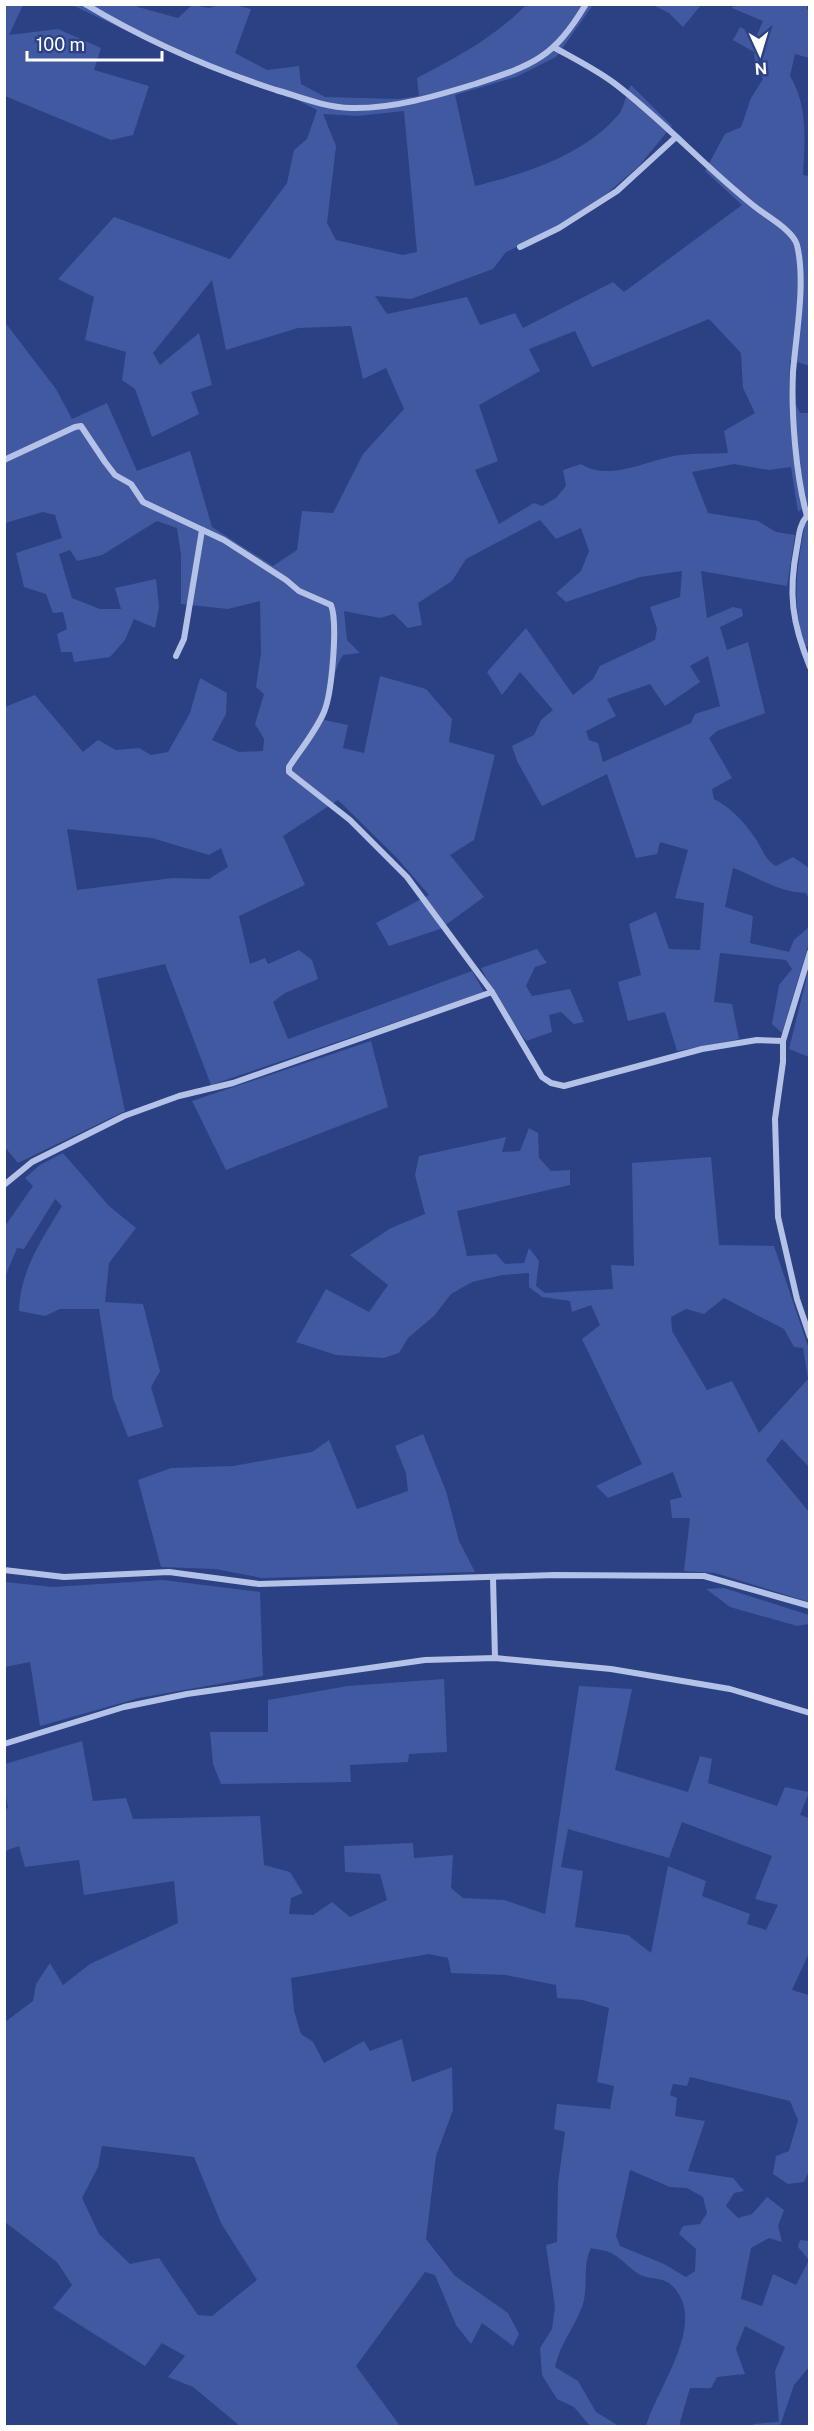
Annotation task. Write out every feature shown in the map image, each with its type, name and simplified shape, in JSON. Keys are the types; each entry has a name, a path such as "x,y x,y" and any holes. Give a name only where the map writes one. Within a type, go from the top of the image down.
{"street":[{"path":"85,4 131,32 227,74 324,105 352,108 408,102 454,91 539,61 555,48 586,4"},
{"path":"555,48 611,81 649,111 734,190 795,239 799,319 794,371 794,411 797,465 808,516 801,526 790,580 794,620 810,667"},
{"path":"520,247 559,228 618,191 676,137"},
{"path":"4,460 81,426 105,462 115,474 131,484 143,502 240,550 299,591 331,605 335,627 326,705 319,722 289,767 289,772 328,801 380,847 444,924 492,992 542,1077 551,1083 564,1086 702,1049 757,1040 783,1041"},
{"path":"177,656 184,639 202,530"},
{"path":"810,952 783,1041 783,1062 775,1119 776,1199 797,1299 810,1336"},
{"path":"4,1185 32,1162 124,1116 179,1096 232,1083 492,992"},
{"path":"4,1570 64,1577 169,1572 259,1584 604,1574 704,1576 810,1606"},
{"path":"493,1578 495,1658"},
{"path":"4,1744 124,1707 187,1694 425,1660 495,1658 547,1661 673,1677 730,1689 810,1713"}],"shaded area":[{"path":"5,4 23,5 9,35 58,29 101,48 94,70 149,86 133,135 111,140 5,96"},
{"path":"734,4 807,5 810,11 809,58 795,54 790,76 803,111 805,137 803,175 809,176 810,366 790,360 789,389 800,413 809,413 808,504 798,512 791,467 769,470 734,464 692,472 708,513 758,521 776,532 795,535 787,586 701,571 707,618 733,607 742,609 743,616 720,627 727,650 748,642 765,713 717,731 709,738 732,778 712,789 714,799 740,820 776,866 793,857 809,868 809,899 806,893 777,887 733,868 725,907 753,916 750,943 789,952 794,940 809,927 809,943 782,1033 772,1024 779,985 792,969 786,960 720,953 714,1002 732,1004 739,1039 677,1051 665,1012 628,1021 618,982 641,975 629,924 656,912 669,949 700,950 704,903 675,898 688,850 660,842 657,854 636,858 607,774 542,806 517,761 512,746 534,735 541,720 553,710 520,672 502,695 487,672 526,628 573,695 593,679 600,666 655,640 657,629 650,607 680,597 682,571 640,577 566,602 556,593 581,571 589,551 581,528 556,539 540,520 466,559 452,581 418,603 422,625 408,628 394,614 380,618 344,611 347,640 360,653 343,655 336,671 324,720 348,725 343,748 364,753 380,676 426,689 452,719 449,742 495,755 474,840 450,855 484,897 440,929 389,946 376,923 429,895 397,858 338,800 283,836 305,885 239,916 250,964 265,958 268,964 299,950 312,960 318,979 285,993 273,1002 288,1039 472,971 484,992 211,1085 165,964 97,979 125,1111 18,1163 4,1146 5,707 35,695 83,752 98,740 116,750 139,748 151,755 168,752 190,713 200,678 227,693 226,714 212,740 239,752 263,751 264,739 255,724 264,694 256,687 261,653 260,601 228,609 181,604 181,555 177,528 157,521 102,555 77,561 70,550 59,554 72,598 100,609 121,609 115,588 156,579 159,607 155,628 134,619 125,640 110,657 74,662 72,652 61,652 57,634 67,629 63,612 53,613 46,594 24,587 16,553 62,538 55,515 43,512 5,523 4,321 56,389 72,419 107,403 137,471 190,451 212,527 273,566 297,550 302,511 333,513 363,454 404,409 386,368 363,379 351,326 298,328 226,350 212,280 153,353 160,365 199,333 212,385 191,392 199,414 152,437 135,389 122,380 126,352 85,340 94,297 58,279 114,217 230,259 287,183 294,150 307,139 317,110 270,86 144,39 72,5 139,5 138,7 178,18 192,5 210,8 216,5 235,5 251,9 235,53 267,70 299,66 301,84 325,97 398,99 419,96 417,78 488,37 526,5 593,5 556,57 516,77 455,95 475,186 533,169 589,141 619,114 631,85 672,126 639,166 604,196 553,231 506,252 493,269 411,299 375,296 387,314 467,297 480,325 515,313 523,328 613,282 624,292 742,205 705,171 725,134 741,127 751,98 763,79 755,62 754,52 733,40 740,27 757,35 763,21 732,8","holes":["404,111 417,252 403,255 336,240 327,223 336,146 323,114 357,116","709,319 741,353 743,388 755,413 724,431 728,453 681,455 631,468 605,471 581,464 563,470 566,486 556,498 542,506 534,503 499,524 475,470 498,461 479,405 540,371 529,349 575,331 592,367","708,656 720,706 695,714 691,723 603,762 598,743 589,740 586,731 616,716 607,699 650,684 665,706 700,682 690,666","67,829 152,838 209,855 221,848 228,867 209,879 173,878 77,890"]},
{"path":"653,5 701,5 683,27 669,13"},
{"path":"809,521 810,646 804,647 798,614 797,586 805,524"},
{"path":"537,949 547,963 535,967 526,986 532,996 570,989 584,1022 574,1024 561,1012 549,1015 552,1032 526,1041 496,998 481,968"},
{"path":"809,968 810,1057 789,1049"},
{"path":"371,1041 388,1107 226,1170 192,1101"},
{"path":"529,1128 538,1133 539,1158 551,1171 570,1170 570,1185 457,1211 467,1256 496,1254 505,1264 524,1263 529,1248 539,1261 536,1286 545,1293 613,1289 611,1265 634,1266 632,1163 711,1157 719,1245 774,1246 809,1349 809,1467 782,1439 766,1460 809,1512 809,1602 715,1573 684,1571 690,1518 672,1518 670,1500 682,1497 673,1472 608,1498 596,1486 642,1464 582,1339 600,1325 591,1305 572,1312 570,1301 542,1297 529,1287 529,1273 502,1275 472,1282 451,1294 434,1316 408,1338 399,1353 384,1358 336,1355 296,1342 326,1289 369,1312 388,1285 350,1255 391,1228 425,1214 415,1175 419,1156 506,1137 502,1152 520,1151","holes":["724,1298 784,1329 794,1347 803,1348 808,1379 759,1433 732,1381 707,1390 672,1331 671,1317 686,1309 704,1314"]},
{"path":"63,1153 109,1206 136,1228 109,1263 105,1302 143,1304 160,1371 151,1387 163,1427 128,1437 113,1398 99,1309 60,1309 45,1316 19,1311 23,1282 33,1256 62,1206 55,1199 24,1249 17,1248 5,1277 5,1226 33,1186 25,1178 40,1165"},
{"path":"423,1434 446,1491 459,1541 475,1572 262,1578 215,1569 161,1567 138,1480 171,1468 233,1466 312,1452 329,1440 357,1509 408,1491 406,1473 395,1446"},
{"path":"163,1580 260,1592 263,1676 139,1698 40,1726 30,1662 5,1667 5,1582 53,1587"},
{"path":"724,1588 809,1615 809,1624 797,1626 730,1607 706,1589"},
{"path":"444,1679 447,1752 409,1754 408,1762 350,1765 351,1782 221,1784 213,1764 210,1732 268,1732 268,1700 348,1686"},
{"path":"579,1686 632,1689 615,1770 688,1792 700,1756 712,1759 708,1783 777,1806 785,1787 809,1792 800,1815 809,1818 809,1953 792,1990 809,1995 810,2169 804,2182 788,2184 773,2174 776,2156 789,2151 798,2120 790,2101 690,2077 687,2086 673,2084 670,2095 677,2098 675,2116 705,2121 688,2171 733,2178 744,2191 734,2193 726,2206 738,2218 752,2214 767,2197 784,2210 778,2226 782,2242 769,2238 751,2248 741,2299 762,2306 773,2274 796,2285 809,2260 809,2367 794,2385 780,2426 753,2426 753,2424 779,2422 775,2371 785,2347 745,2326 736,2349 745,2374 717,2377 711,2388 690,2388 680,2422 681,2426 646,2426 678,2353 684,2333 685,2315 681,2298 666,2281 643,2276 611,2253 591,2248 588,2255 582,2307 560,2351 555,2367 578,2381 596,2412 619,2426 590,2426 574,2407 557,2399 542,2375 540,2348 552,2329 555,2307 546,2245 557,2242 558,2183 565,2132 554,2129 557,2104 610,2109 614,2086 597,2082 609,2008 583,2000 557,1998 556,1985 506,1975 451,1973 448,1958 429,1954 291,1978 294,2011 301,2034 313,2042 324,2063 364,2041 370,2051 402,2039 412,2082 452,2067 453,2110 436,2156 426,2239 455,2276 508,2313 519,2334 513,2346 482,2323 471,2344 456,2325 435,2275 425,2272 356,2366 400,2426 240,2426 193,2387 168,2377 185,2356 162,2343 145,2366 53,2308 72,2285 57,2262 5,2222 5,2022 33,2001 36,1984 50,1963 63,1985 90,1964 178,1923 174,1881 84,1895 79,1860 25,1867 19,1846 5,1851 5,1809 8,1808 5,1764 82,1741 93,1801 126,1798 133,1819 260,1816 264,1865 290,1872 303,1893 291,1898 289,1914 313,1915 332,1902 350,1917 387,1900 380,1874 345,1872 344,1846 413,1843 414,1858 453,1855 451,1888 463,1898 504,1900 545,1914","holes":["682,1822 772,1856 755,1899 778,1905 766,1930 747,1924 750,1914 702,1896 706,1881 668,1866 651,1953 628,1935 575,1927 583,1871 561,1867 568,1829 669,1858","102,2146 194,2157 221,2223 257,2280 212,2316 198,2315 159,2258 130,2264 99,2234 82,2198 98,2167","630,2170 670,2187 687,2188 703,2197 707,2213 700,2224 683,2226 679,2234 696,2249 695,2271 686,2277 664,2264 620,2246 616,2236"]},
{"path":"800,2240 809,2241 809,2260 798,2247"}]}
